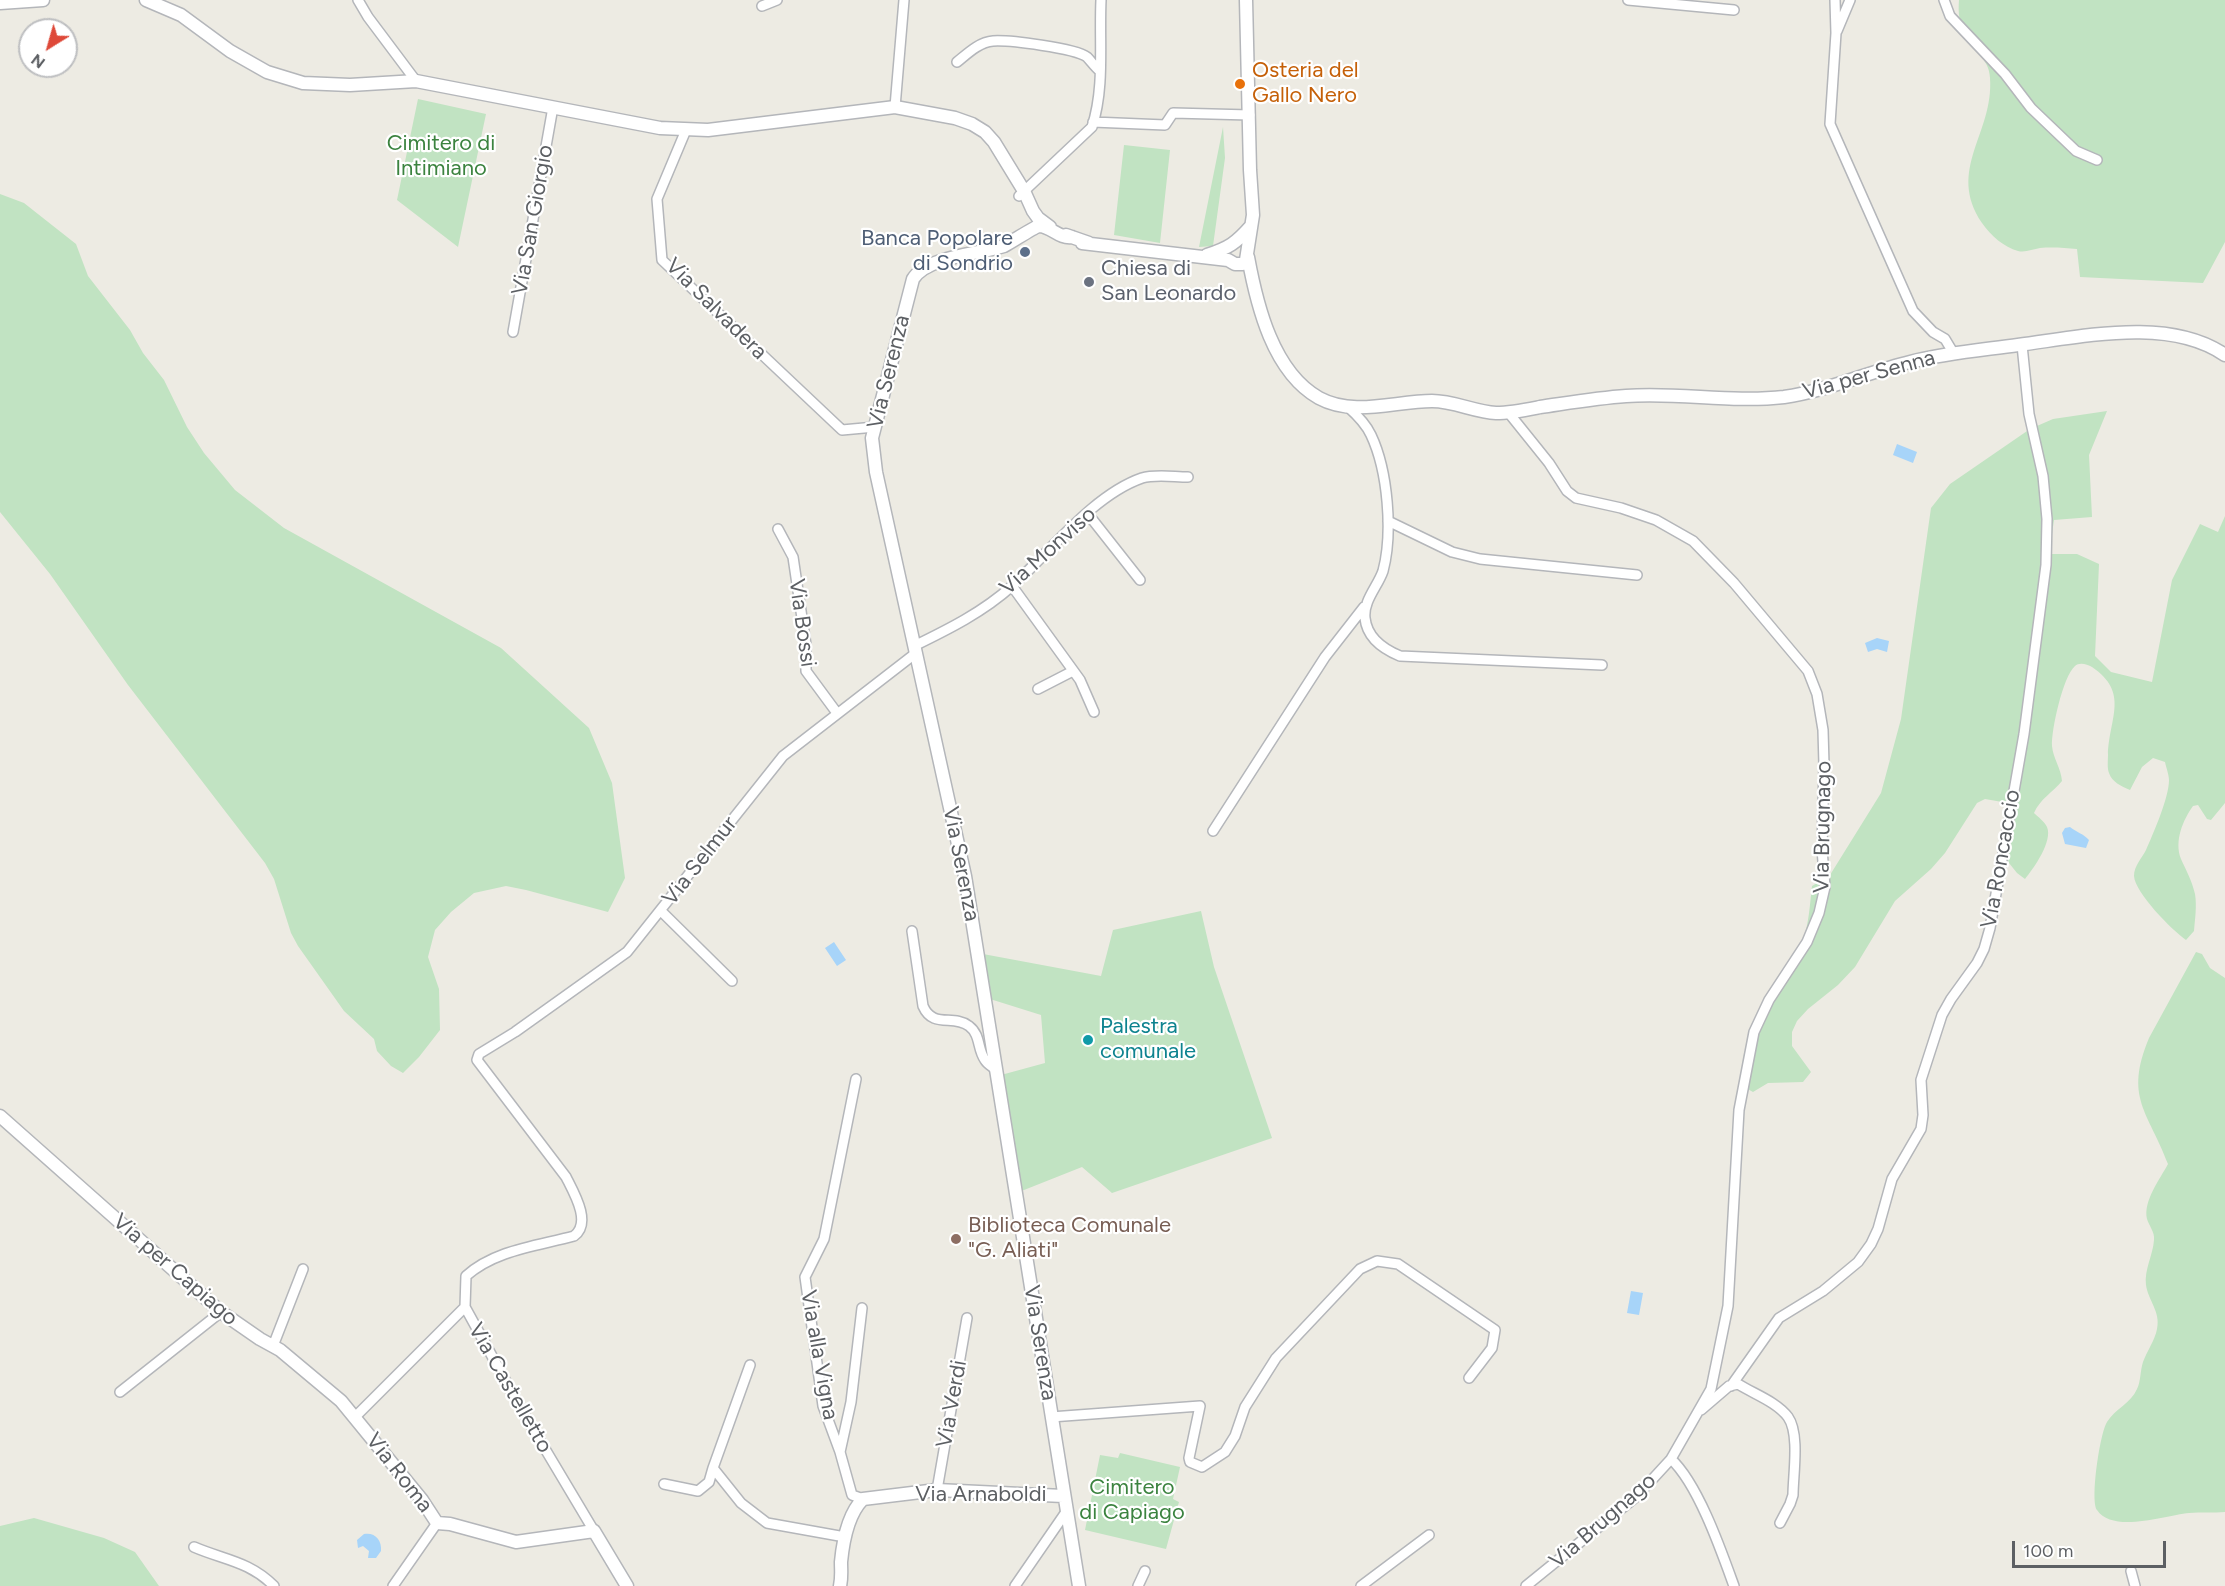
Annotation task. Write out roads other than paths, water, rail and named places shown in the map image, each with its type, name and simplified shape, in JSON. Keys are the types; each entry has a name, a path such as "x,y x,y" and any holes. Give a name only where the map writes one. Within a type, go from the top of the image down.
{"street":[{"path":"0,3 43,0"},
{"path":"146,0 182,15 230,51 267,72 303,83 350,85 416,81 660,128 686,130 727,128 894,107 955,118 985,132 1001,152 1022,194 1038,218 1060,232 1089,243"},
{"path":"358,0 416,81"},
{"path":"762,6 777,0"},
{"path":"894,107 904,0"},
{"path":"1022,194 1084,137 1093,122 1096,114 1100,71 1101,0"},
{"path":"1232,254 1243,264 1248,253 1252,225 1246,0"},
{"path":"1628,0 1734,10"},
{"path":"1835,0 1836,33 1830,124 1913,312 1933,332 1946,339 1954,354"},
{"path":"1836,33 1850,0"},
{"path":"1944,0 1950,16 2006,74 2031,108 2076,151 2097,160"},
{"path":"957,63 979,45 992,41 1036,45 1078,53 1087,57 1100,71"},
{"name":"Via San Giorgio","path":"513,333 553,107"},
{"path":"1093,122 1165,125 1173,113 1250,115"},
{"name":"Via Salvadera","path":"686,130 657,199 662,260 842,430 875,427"},
{"path":"1022,194 1032,229 1052,239 1203,256 1232,254 1244,245 1248,253 1254,289 1273,342 1292,377 1319,398 1348,407 1371,433 1379,454 1388,521 1387,554 1382,575 1367,604 1325,657 1213,831"},
{"path":"1232,254 1252,225"},
{"path":"1032,229 1043,227 1061,236 1072,237"},
{"name":"Via Serenza","path":"1032,229 1004,246 932,264 916,274 872,438 876,472 965,876 1079,1586"},
{"path":"1232,254 1254,289"},
{"name":"Via per Senna","path":"1348,407 1435,401 1495,413 1628,396 1655,395 1728,399 1786,396 1811,391 1912,361 2108,334 2149,333 2193,339 2225,355"},
{"name":"Via Roncaccio","path":"1698,1411 1731,1386 1779,1317 1791,1312 1823,1291 1858,1262 1871,1244 1878,1229 1892,1179 1921,1129 1923,1115 1921,1080 1942,1015 1984,949 1990,928 2024,735 2046,565 2047,519 2043,476 2029,414 2022,345"},
{"name":"Via Brugnago","path":"1508,412 1549,463 1567,491 1576,498 1621,508 1656,520 1693,541 1734,583 1808,672 1817,694 1823,730 1824,765 1822,849 1825,887 1820,913 1807,942 1769,1000 1754,1032 1739,1110 1728,1306 1711,1389 1671,1459 1638,1496 1526,1586"},
{"name":"Via Monviso","path":"915,649 975,615 1012,586 1048,550 1112,494 1144,477 1188,477"},
{"path":"1088,514 1140,580"},
{"path":"1388,521 1452,552 1480,559 1637,575"},
{"name":"Via Bossi","path":"778,529 793,557 806,645 806,671 837,713"},
{"path":"1012,586 1080,680 1095,712"},
{"path":"1367,604 1364,616 1368,632 1377,643 1400,656 1602,665"},
{"name":"Via Selmur","path":"477,1060 479,1054 515,1032 627,952 783,756 915,649"},
{"path":"1038,689 1073,671"},
{"path":"661,911 732,981"},
{"path":"912,931 923,1006 927,1015 934,1019 967,1024 976,1034 985,1061 996,1070"},
{"name":"Via Castelletto","path":"477,1060 566,1177 574,1191 583,1222 580,1232 574,1236 494,1257 476,1267 466,1276 465,1307 515,1398 594,1531"},
{"name":"Via alla Vigna","path":"856,1079 824,1239 805,1277 823,1406 840,1452 852,1495 863,1499"},
{"name":"Via per Capiago","path":"0,1116 220,1312 280,1350 326,1387 355,1417"},
{"path":"1052,1418 1200,1406 1189,1458 1190,1462 1202,1467 1225,1452 1235,1436 1245,1407 1276,1358 1360,1269 1377,1260 1398,1264 1495,1330 1492,1348 1469,1378"},
{"path":"273,1346 303,1269"},
{"path":"355,1417 465,1307"},
{"path":"840,1452 851,1402 862,1308"},
{"path":"120,1392 191,1338 220,1312"},
{"name":"Via Verdi","path":"937,1490 967,1318"},
{"path":"664,1484 698,1491 709,1482 750,1365"},
{"path":"1731,1386 1738,1384 1779,1408 1789,1418 1795,1434 1792,1495 1780,1523"},
{"name":"Via Roma","path":"355,1417 422,1500 437,1523 450,1524 516,1542 594,1531"},
{"path":"1671,1459 1681,1468 1695,1491 1734,1586"},
{"path":"713,1468 741,1503 767,1523 845,1537"},
{"name":"Via Arnaboldi","path":"863,1499 937,1490 1063,1496"},
{"path":"840,1586 843,1575 841,1564 845,1537 855,1508 863,1499"},
{"path":"1015,1586 1066,1512"},
{"path":"393,1586 437,1523"},
{"path":"594,1531 627,1586"},
{"path":"1361,1586 1429,1535"},
{"path":"194,1546 211,1554 240,1562 274,1586"},
{"path":"1138,1586 1145,1571"},
{"path":"2131,1571 2135,1586"}],"water":[{"path":"1897,444 1917,452 1913,463 1893,455"},
{"path":"1877,638 1889,641 1887,652 1877,649 1868,652 1865,643"},
{"path":"2070,827 2089,840 2086,848 2065,844 2062,833 2065,828"},
{"path":"834,942 846,960 837,966 825,948"},
{"path":"1631,1291 1643,1293 1639,1315 1627,1313"},
{"path":"364,1534 371,1534 379,1540 381,1551 376,1558 368,1558 369,1551 363,1546 358,1548 357,1540"}],"place":[{"name":"Osteria del Gallo Nero","path":"1240,84"},
{"name":"Banca Popolare di Sondrio","path":"1025,252"},
{"name":"Chiesa di San Leonardo","path":"1089,282"},
{"name":"Palestra comunale","path":"1088,1040"},
{"name":"Biblioteca Comunale \"G. Aliati\"","path":"956,1239"}],"park label":[{"name":"Cimitero di Intimiano","path":"441,156"},
{"name":"Cimitero di Capiago","path":"1132,1500"}]}
